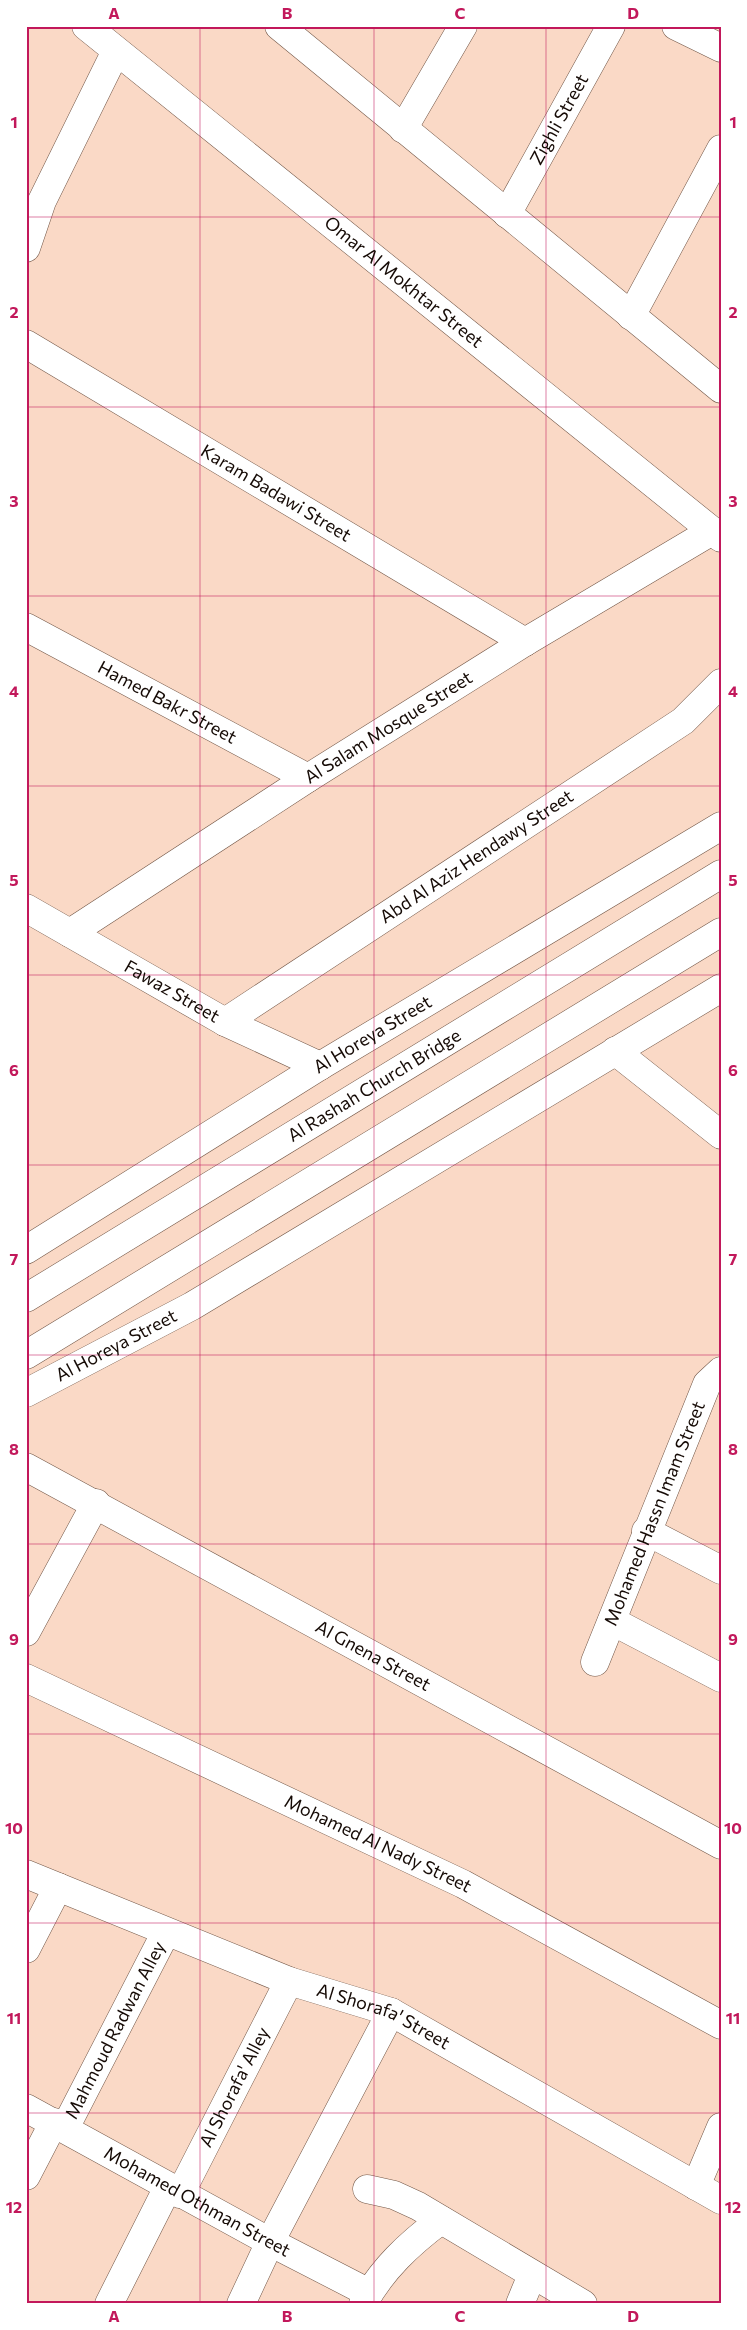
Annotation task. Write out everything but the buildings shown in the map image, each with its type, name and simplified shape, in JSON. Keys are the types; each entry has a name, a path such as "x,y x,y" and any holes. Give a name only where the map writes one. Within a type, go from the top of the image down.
{"street":[{"name":"Omar Al Mokhtar Street","path":"86,26 716,534"},
{"path":"403,128 462,26"},
{"name":"Zighli Street","path":"507,214 611,26"},
{"path":"676,26 721,48"},
{"path":"295,32 403,128 721,389"},
{"path":"26,248 42,201 116,50"},
{"path":"631,316 721,149"},
{"name":"Karam Badawi Street","path":"26,344 525,642"},
{"name":"Al Salam Mosque Street","path":"70,933 308,778 525,642 716,534"},
{"name":"Hamed Bakr Street","path":"26,627 308,778"},
{"name":"Abd Al Aziz Hendawy Street","path":"225,1022 683,721 721,683"},
{"name":"Al Horeya Street","path":"26,1250 320,1066 721,826"},
{"name":"Al Rashah Church Bridge","path":"26,1298 721,874"},
{"name":"Fawaz Street","path":"26,908 225,1022 320,1066"},
{"path":"26,1355 721,932"},
{"name":"Al Horeya Street","path":"26,1393 192,1306 721,988"},
{"path":"615,1051 721,1135"},
{"name":"Mohamed Hassn Imam Street","path":"595,1662 646,1531 707,1384 721,1371"},
{"name":"Al Gnena Street","path":"26,1467 96,1503 721,1845"},
{"path":"26,1632 96,1503"},
{"path":"646,1531 721,1570"},
{"path":"612,1621 721,1678"},
{"name":"Mohamed Al Nady Street","path":"26,1678 463,1884 721,2025"},
{"name":"Al Shorafa' Street","path":"26,1874 289,1981 391,2012 721,2200"},
{"path":"26,1949 58,1887"},
{"name":"Mahmoud Radwan Alley","path":"26,2176 59,2125 166,1932"},
{"name":"Al Shorafa' Alley","path":"109,2304 289,1981"},
{"path":"241,2304 270,2242 391,2012"},
{"name":"Mohamed Othman Street","path":"26,2108 270,2242 366,2298"},
{"path":"696,2186 721,2127"},
{"path":"368,2189 394,2195 583,2304"},
{"path":"366,2298 399,2254 440,2220"},
{"path":"520,2304 532,2275"}]}
